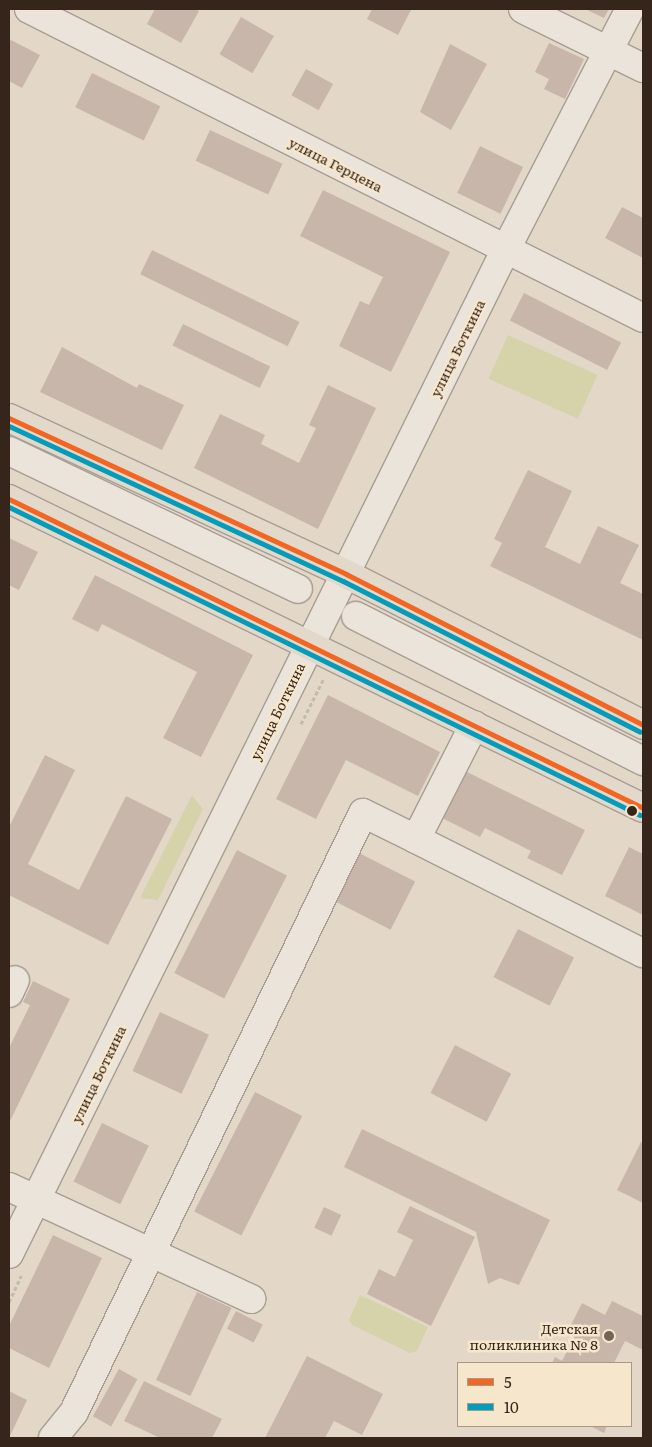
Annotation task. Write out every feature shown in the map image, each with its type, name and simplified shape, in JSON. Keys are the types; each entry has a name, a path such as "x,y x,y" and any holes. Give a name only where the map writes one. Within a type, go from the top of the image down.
{"main road":[{"path":"9,418 346,574 643,725"},
{"path":"9,499 643,808"}],"street":[{"name":"улица Герцена","path":"30,9 643,318"},
{"path":"523,9 643,68"},
{"name":"улица Боткина","path":"9,1254 506,250 630,9"},
{"path":"9,452 298,589"},
{"path":"356,616 643,760"},
{"path":"416,839 474,725"},
{"path":"53,1438 74,1412 363,813 643,953"},
{"path":"9,1187 251,1299"}],"shaded area":[{"path":"508,335 598,375 578,419 488,379"},
{"path":"192,795 203,809 158,900 140,898"},
{"path":"360,1295 428,1327 417,1351 410,1353 352,1325 349,1320"}],"building":[{"path":"155,9 194,9 199,11 181,43 147,24"},
{"path":"372,9 411,10 398,35 367,19"},
{"path":"585,9 609,9 604,18"},
{"path":"241,17 274,36 252,73 220,54"},
{"path":"9,39 40,55 22,88 9,81"},
{"path":"549,43 584,59 565,99 544,89 549,79 535,72"},
{"path":"450,44 487,64 451,130 420,112"},
{"path":"306,69 333,84 319,110 291,95"},
{"path":"92,73 160,106 144,140 75,107"},
{"path":"210,130 283,164 268,195 196,161"},
{"path":"480,146 523,167 500,214 457,193"},
{"path":"323,190 450,252 391,372 339,346 360,301 369,305 383,277 300,236"},
{"path":"622,207 643,218 643,258 605,238"},
{"path":"152,250 299,322 288,346 140,274"},
{"path":"524,293 621,342 607,370 510,321"},
{"path":"183,324 270,367 260,388 172,346"},
{"path":"62,347 137,388 139,384 184,405 162,450 40,392"},
{"path":"328,385 376,408 318,529 194,468 220,414 265,435 261,444 299,463 316,428 309,425"},
{"path":"528,470 572,491 545,547 580,564 598,526 639,545 620,583 643,594 643,640 490,566 502,543 494,539"},
{"path":"9,538 38,552 19,590 9,585"},
{"path":"95,575 253,655 201,757 163,738 197,672 102,624 98,632 72,619"},
{"path":"328,695 440,752 418,796 346,760 316,819 276,799"},
{"path":"45,755 75,770 28,864 79,890 126,796 172,819 108,945 9,895 9,827"},
{"path":"465,771 585,830 562,875 527,858 531,851 485,828 480,837 442,818"},
{"path":"629,847 643,854 643,915 605,896"},
{"path":"237,850 287,875 224,998 174,973"},
{"path":"359,853 415,882 391,930 334,901"},
{"path":"518,929 574,958 550,1006 493,977"},
{"path":"33,981 70,999 9,1123 9,1048 30,1005 23,1002"},
{"path":"160,1012 209,1035 181,1094 133,1071"},
{"path":"455,1045 511,1074 487,1122 430,1093"},
{"path":"255,1092 302,1116 241,1235 194,1211"},
{"path":"102,1123 149,1146 120,1204 74,1181"},
{"path":"362,1129 550,1220 519,1285 500,1278 488,1284 476,1232 344,1167"},
{"path":"641,1142 643,1143 643,1203 617,1190"},
{"path":"410,1206 475,1237 431,1326 367,1294 379,1269 395,1277 413,1240 397,1232"},
{"path":"324,1207 341,1215 331,1236 314,1228"},
{"path":"53,1235 102,1258 49,1368 9,1348 9,1326"},
{"path":"197,1292 231,1308 190,1396 156,1380"},
{"name":"Детская поликлиника № 8","path":"612,1301 643,1316 643,1350 625,1341 614,1362 552,1362 555,1357 562,1361 578,1330 570,1327 582,1303 605,1315"},
{"path":"236,1311 263,1325 254,1342 227,1329"},
{"path":"307,1356 383,1394 362,1435 334,1421 325,1438 265,1438"},
{"path":"119,1369 137,1379 111,1426 93,1416"},
{"path":"144,1381 222,1419 212,1438 160,1438 124,1421"},
{"path":"9,1391 27,1400 9,1438"},
{"path":"592,1427 607,1427 604,1433"}],"transit line":[{"name":"5","path":"9,418 346,574 643,725"},
{"name":"10","path":"9,426 343,581 640,732"},
{"name":"5","path":"9,499 643,808"},
{"name":"10","path":"9,507 640,815"}],"place":[{"name":"Детская поликлиника № 8","path":"609,1336"}]}
